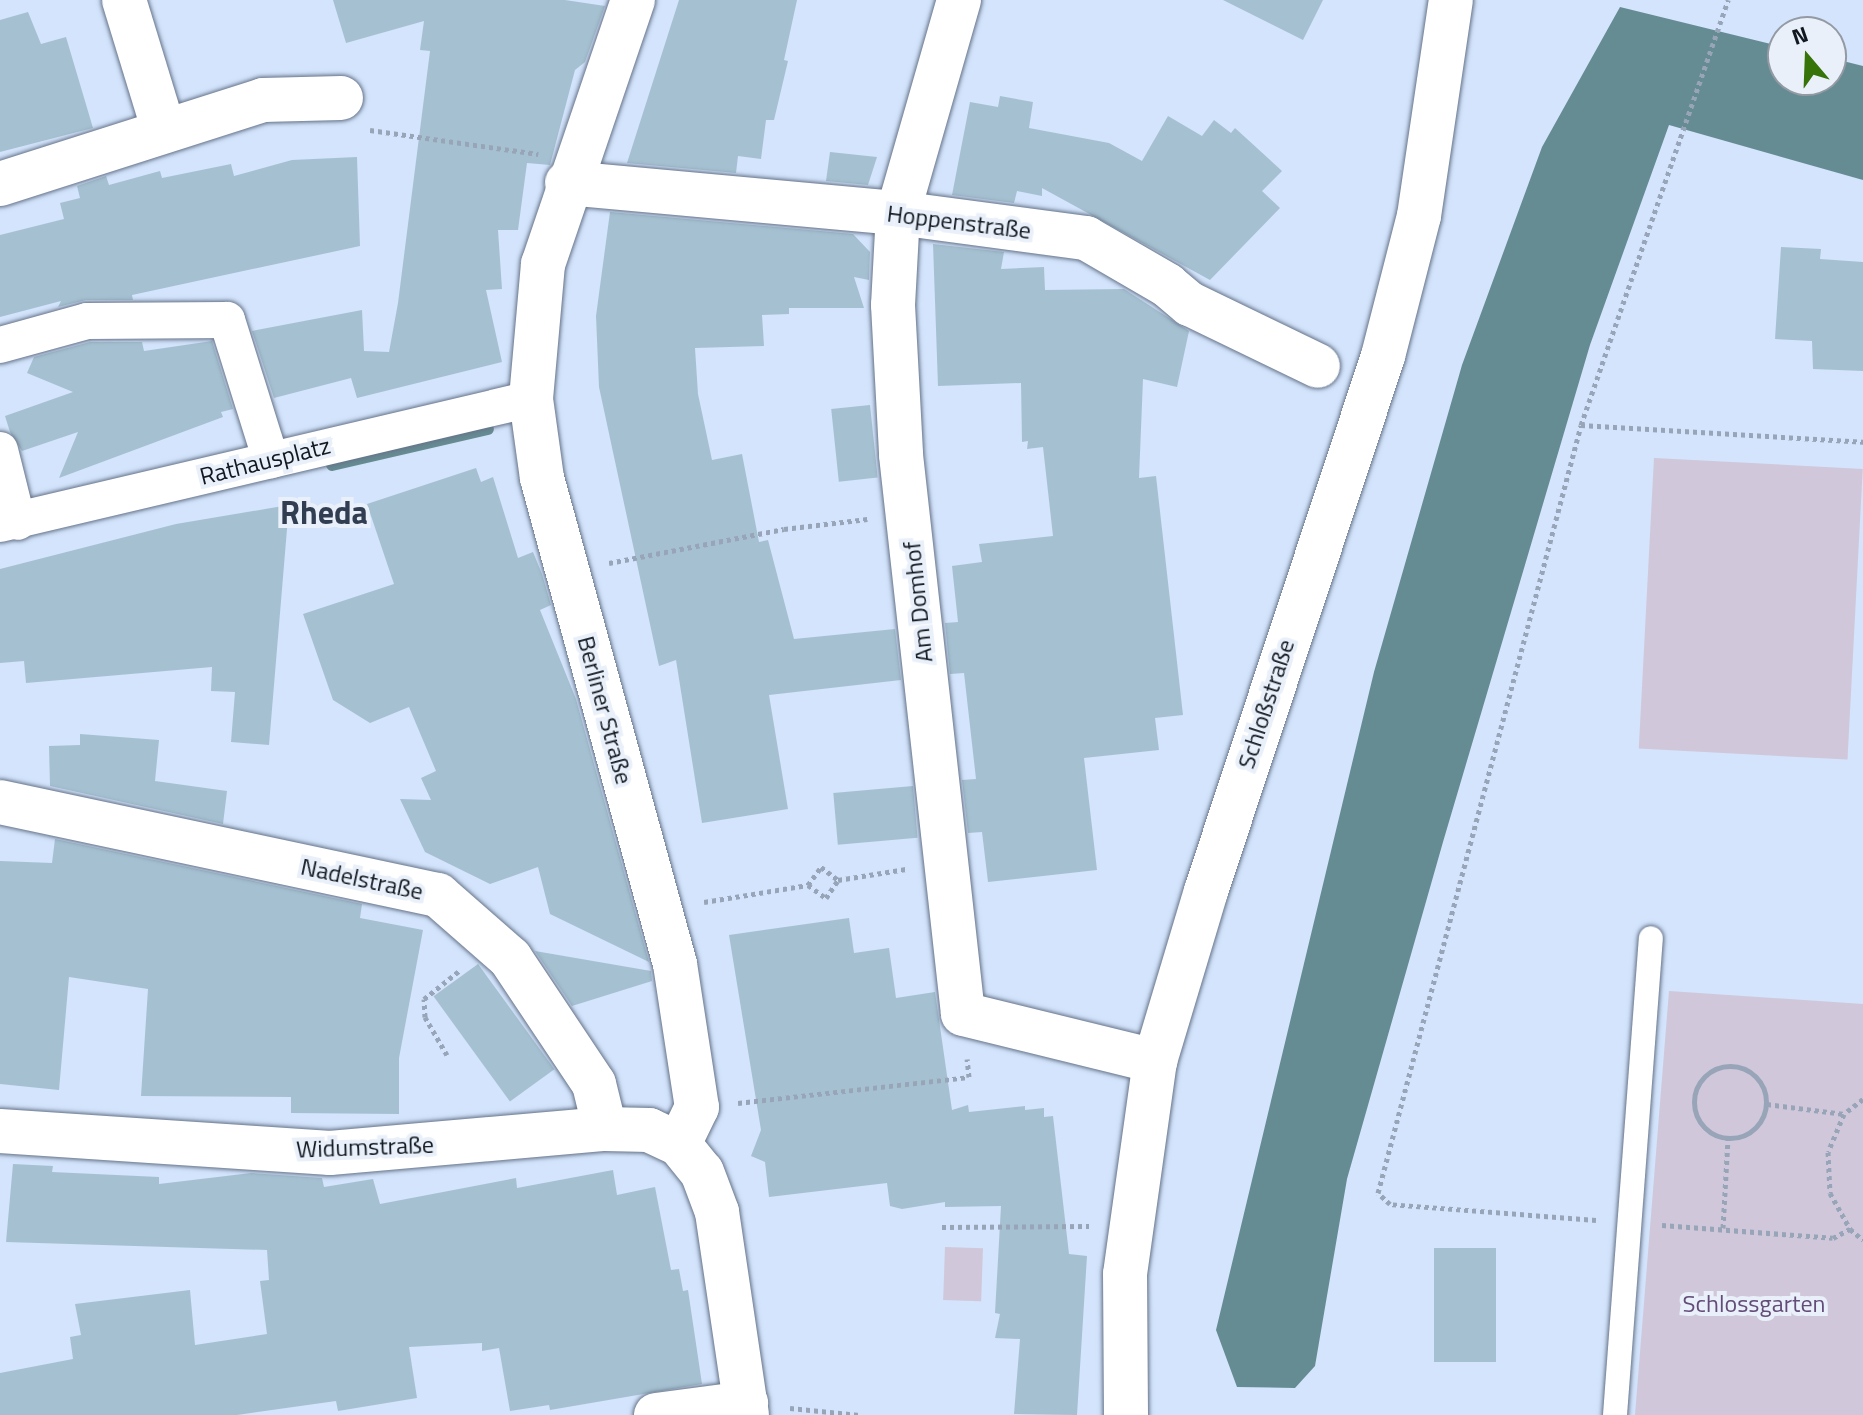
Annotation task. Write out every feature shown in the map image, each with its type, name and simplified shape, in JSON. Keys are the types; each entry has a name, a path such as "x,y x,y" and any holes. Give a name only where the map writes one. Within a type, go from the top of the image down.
{"street":[{"path":"124,0 164,131"},
{"name":"Berliner Straße","path":"633,0 571,171 543,264 531,399 542,478 661,909 688,1126 717,1212 746,1409"},
{"name":"Am Domhof","path":"959,0 898,213 894,387 963,1014"},
{"name":"Schloßstraße","path":"1126,1415 1130,1226 1155,1061 1206,891 1383,356 1419,216 1451,0"},
{"path":"0,184 263,100 341,98"},
{"name":"Hoppenstraße","path":"571,171 1086,238 1167,285 1190,304 1318,366"},
{"path":"0,345 87,321 227,320 271,460"},
{"name":"Rathausplatz","path":"9,523 531,399"},
{"path":"0,450 9,523"},
{"name":"Nadelstraße","path":"0,802 438,895 510,958 594,1084 605,1129"},
{"path":"963,1014 1155,1061"},
{"name":"Widumstraße","path":"0,1131 330,1153 605,1129 649,1130 688,1126"},
{"path":"656,1415 746,1409"}],"lane":[{"path":"1615,1415 1651,938"}],"path":[{"path":"1725,1 1679,144 1581,425 1378,1193 1390,1204 1629,1223 1833,1238 1850,1229"},
{"path":"341,98 373,132 571,171"},
{"path":"1581,425 1863,442"},
{"path":"569,572 784,529 909,514"},
{"path":"661,909 808,885 821,867 838,880 947,862"},
{"path":"808,885 826,898 838,880"},
{"path":"447,1055 425,1017 424,999 494,942"},
{"path":"688,1126 969,1077 963,1014"},
{"path":"1721,1066 1742,1067 1759,1078 1767,1104 1763,1119 1749,1134 1728,1139 1708,1132 1695,1116 1693,1095 1703,1076 1721,1066"},
{"path":"1863,1099 1844,1114 1828,1152 1830,1193 1850,1229 1863,1240"},
{"path":"1767,1104 1844,1114"},
{"path":"1723,1228 1728,1139"},
{"path":"942,1227 1130,1226"},
{"path":"746,1409 860,1415"}],"green space":[{"path":"1654,458 1863,469 1847,760 1639,749"},
{"name":"Schlossgarten","path":"1669,991 1863,1004 1863,1415 1635,1415"},
{"path":"945,1247 983,1248 981,1301 943,1300"}],"shaded area":[{"path":"1620,7 1767,43 1767,96 1847,96 1847,62 1863,66 1863,180 1669,125 1590,345 1443,842 1347,1179 1315,1366 1295,1388 1237,1387 1216,1330 1374,672 1462,365 1542,147"}],"building":[{"path":"333,0 565,0 605,6 585,62 575,70 550,165 527,163 518,230 498,230 502,289 486,290 502,362 357,398 351,378 274,398 252,331 362,310 364,351 389,352 398,303 430,51 420,50 424,21 346,43"},
{"path":"679,0 797,0 784,60 788,61 774,120 766,120 761,159 738,156 736,173 627,163"},
{"path":"1223,0 1323,0 1303,40"},
{"path":"28,12 41,44 66,37 93,128 0,152 0,20"},
{"path":"1000,96 1033,102 1029,128 1109,143 1142,161 1168,116 1202,136 1214,120 1231,133 1235,128 1282,171 1262,191 1280,208 1210,280 1042,188 1042,196 1017,191 1014,203 952,195 970,102 998,107"},
{"path":"830,152 877,157 868,185 826,181"},
{"path":"357,157 360,246 132,295 133,300 86,300 58,307 61,301 0,317 0,235 64,219 60,203 80,198 77,186 106,176 109,185 160,171 162,178 231,164 234,176 292,160"},
{"path":"610,212 853,234 870,252 869,280 854,277 864,308 789,308 789,314 762,315 764,346 695,348 698,394 712,460 742,454 759,542 768,540 794,639 895,629 901,680 769,695 788,809 702,823 676,660 659,666 599,387 596,316"},
{"path":"933,244 1004,252 1001,269 1044,267 1045,290 1124,289 1189,331 1177,387 1143,379 1139,478 1156,476 1183,715 1155,718 1159,750 1084,758 1097,870 988,882 982,832 968,833 962,780 976,779 964,673 950,674 945,623 958,622 952,566 982,562 979,544 1053,536 1043,447 1027,449 1028,441 1022,442 1021,383 938,386"},
{"path":"1781,247 1821,249 1820,259 1863,262 1863,371 1813,369 1812,341 1775,339"},
{"path":"212,341 233,409 221,412 223,417 59,478 78,432 22,451 10,432 5,416 73,392 27,373 34,357 90,342 142,342 144,351"},
{"path":"870,405 878,478 839,482 831,409"},
{"path":"476,468 481,482 493,477 518,558 533,552 542,574 551,605 540,610 576,699 649,962 550,914 538,867 490,884 425,852 400,799 431,800 421,778 436,771 409,707 370,723 333,700 303,614 394,584 367,504"},
{"path":"289,505 269,745 231,742 235,692 211,691 212,667 26,683 24,661 0,663 0,569 176,524"},
{"path":"80,734 159,740 155,781 227,791 223,824 50,786 49,746 80,745"},
{"path":"913,786 918,838 838,845 833,793"},
{"path":"55,839 362,904 360,918 423,930 399,1058 399,1114 291,1113 291,1097 141,1096 148,989 69,977 59,1090 0,1084 0,861 52,863"},
{"path":"849,918 854,953 889,948 896,998 935,992 952,1110 968,1105 969,1112 1025,1106 1025,1110 1044,1108 1044,1117 1053,1116 1069,1254 1087,1256 1077,1415 1014,1414 1020,1339 995,1338 1000,1314 995,1313 1001,1206 945,1207 945,1202 902,1209 890,1206 887,1183 769,1197 765,1162 751,1156 761,1130 729,935"},
{"path":"535,951 651,971 652,981 572,1006"},
{"path":"478,964 554,1069 510,1102 434,996"},
{"path":"13,1164 53,1166 52,1172 159,1177 159,1184 251,1173 322,1178 324,1187 373,1179 380,1204 516,1178 517,1188 613,1170 617,1195 655,1187 671,1270 679,1269 683,1291 688,1290 702,1384 550,1410 549,1405 510,1411 499,1348 482,1351 482,1343 409,1347 417,1398 338,1411 336,1401 237,1415 0,1415 0,1373 73,1359 70,1337 81,1335 75,1304 190,1290 195,1345 267,1334 260,1281 269,1280 267,1250 6,1242"},
{"path":"1434,1248 1496,1248 1496,1362 1434,1362"}],"waterway":[{"path":"332,465 488,429"}],"district":[{"name":"Rheda","path":"324,512"}]}
